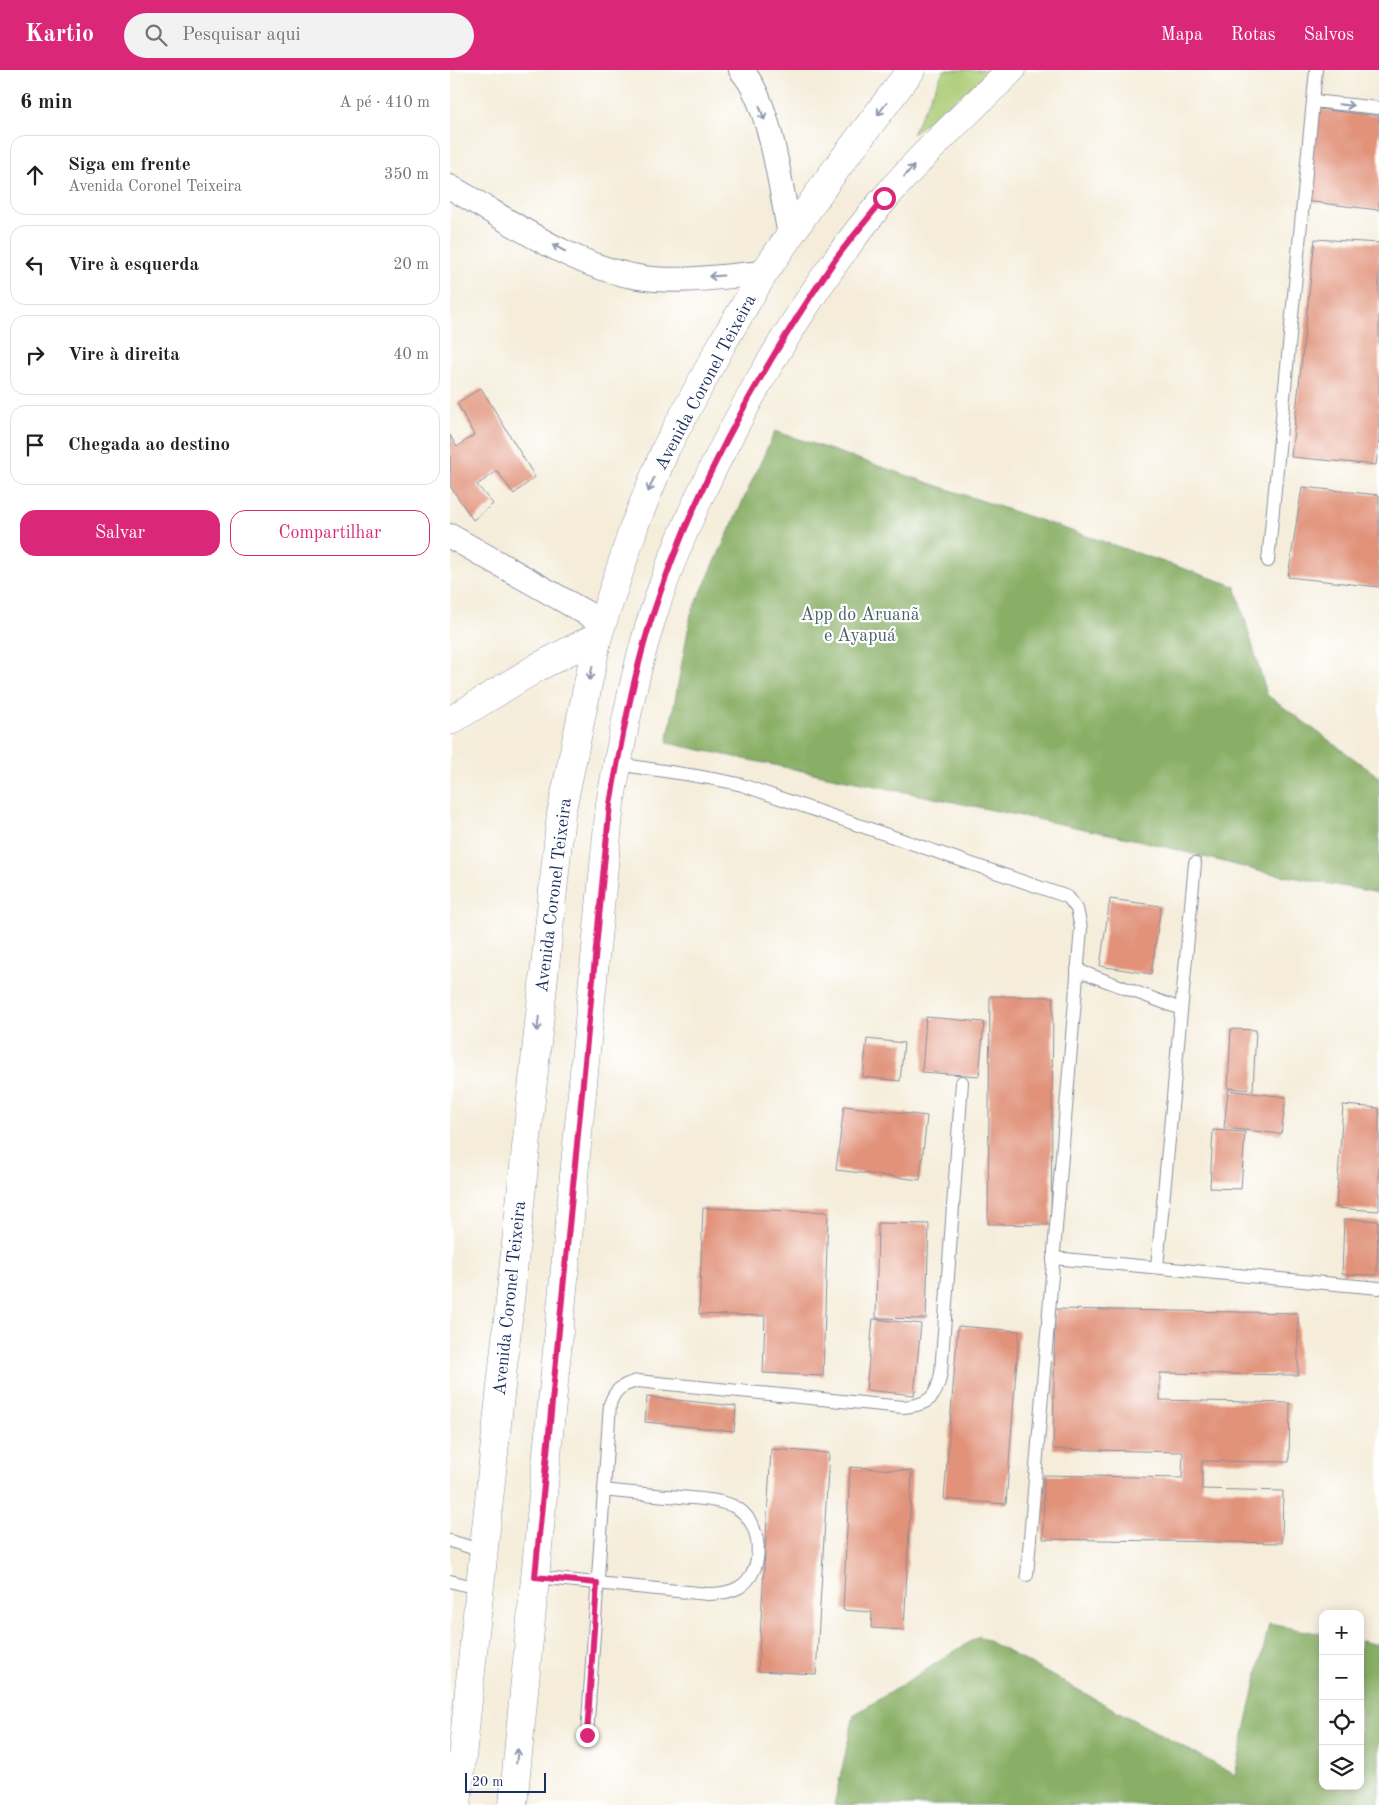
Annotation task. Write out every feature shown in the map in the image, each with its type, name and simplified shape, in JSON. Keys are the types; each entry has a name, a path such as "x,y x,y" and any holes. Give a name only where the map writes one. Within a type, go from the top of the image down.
{"main road":[{"path":"513,1805 610,804 631,695 651,623 690,518 730,433 783,340 836,259 884,198 930,148 1011,70"},
{"name":"Avenida Coronel Teixeira","path":"457,1805 561,814 600,629 635,524 666,448 723,342 764,273 901,74"},
{"path":"450,721 600,629"}],"street":[{"path":"741,70 751,81 768,130 790,235"},
{"path":"450,187 569,254 609,271 640,278 672,279 764,273"},
{"path":"450,536 600,629"}],"lane":[{"path":"1268,561 1316,70"},
{"path":"1313,101 1379,108"},
{"path":"618,764 659,771 702,775 742,785 1068,897 1077,909 1081,928 1078,970 1027,1575"},
{"path":"1157,1267 1195,863"},
{"path":"1078,970 1181,1009"},
{"path":"587,1735 610,1404 614,1392 624,1384 638,1381 904,1407 917,1406 930,1400 938,1388 941,1374 962,1082"},
{"path":"1053,1258 1379,1288"},
{"path":"535,1577 723,1594 738,1588 750,1577 756,1563 758,1546 755,1527 746,1512 714,1500 604,1490"},
{"path":"450,1541 483,1551"},
{"path":"450,1580 480,1590"}],"green space":[{"path":"944,70 992,70 912,134"},
{"name":"App do Aruanã e Ayapuá","path":"775,431 1235,586 1267,695 1379,777 1379,893 1259,871 1138,840 667,743 691,614"},
{"path":"1269,1624 1319,1633 1319,1790 1364,1790 1364,1642 1379,1645 1379,1805 834,1805 854,1715 979,1636 1235,1775"}],"building":[{"path":"1317,109 1379,116 1379,210 1304,201"},
{"path":"1315,239 1379,243 1379,440 1376,465 1291,457"},
{"path":"481,388 535,477 514,494 497,471 477,485 493,504 473,520 450,486 450,435 457,447 474,435 457,403"},
{"path":"1302,487 1379,495 1379,587 1288,577"},
{"path":"1110,899 1161,906 1151,974 1100,966"},
{"path":"990,996 1053,997 1051,1225 988,1224"},
{"path":"926,1017 984,1022 979,1076 922,1072"},
{"path":"1231,1029 1256,1030 1253,1090 1228,1088"},
{"path":"867,1039 904,1043 900,1081 863,1077"},
{"path":"1228,1090 1286,1097 1281,1134 1224,1128"},
{"path":"1343,1105 1379,1108 1379,1211 1336,1208"},
{"path":"844,1106 927,1116 920,1180 836,1170"},
{"path":"1213,1130 1245,1132 1241,1189 1210,1188"},
{"path":"703,1208 828,1212 823,1376 763,1373 765,1316 699,1314"},
{"path":"1344,1219 1378,1221 1377,1275 1342,1274"},
{"path":"878,1223 929,1224 926,1319 876,1318"},
{"path":"1055,1309 1298,1313 1298,1375 1160,1373 1160,1400 1290,1403 1289,1462 1202,1461 1202,1489 1283,1491 1282,1543 1043,1539 1044,1475 1182,1478 1183,1452 1053,1449"},
{"path":"873,1319 921,1324 914,1395 866,1390"},
{"path":"958,1326 1019,1331 1006,1504 944,1499"},
{"path":"647,1397 736,1406 734,1431 645,1422"},
{"path":"771,1449 829,1453 816,1674 758,1671"},
{"path":"850,1467 912,1471 904,1630 871,1628 872,1612 843,1610"}],"route":[{"path":"587,1735 597,1583 535,1577 610,804 631,695 651,623 690,518 730,433 783,340 836,259 884,198"}]}
